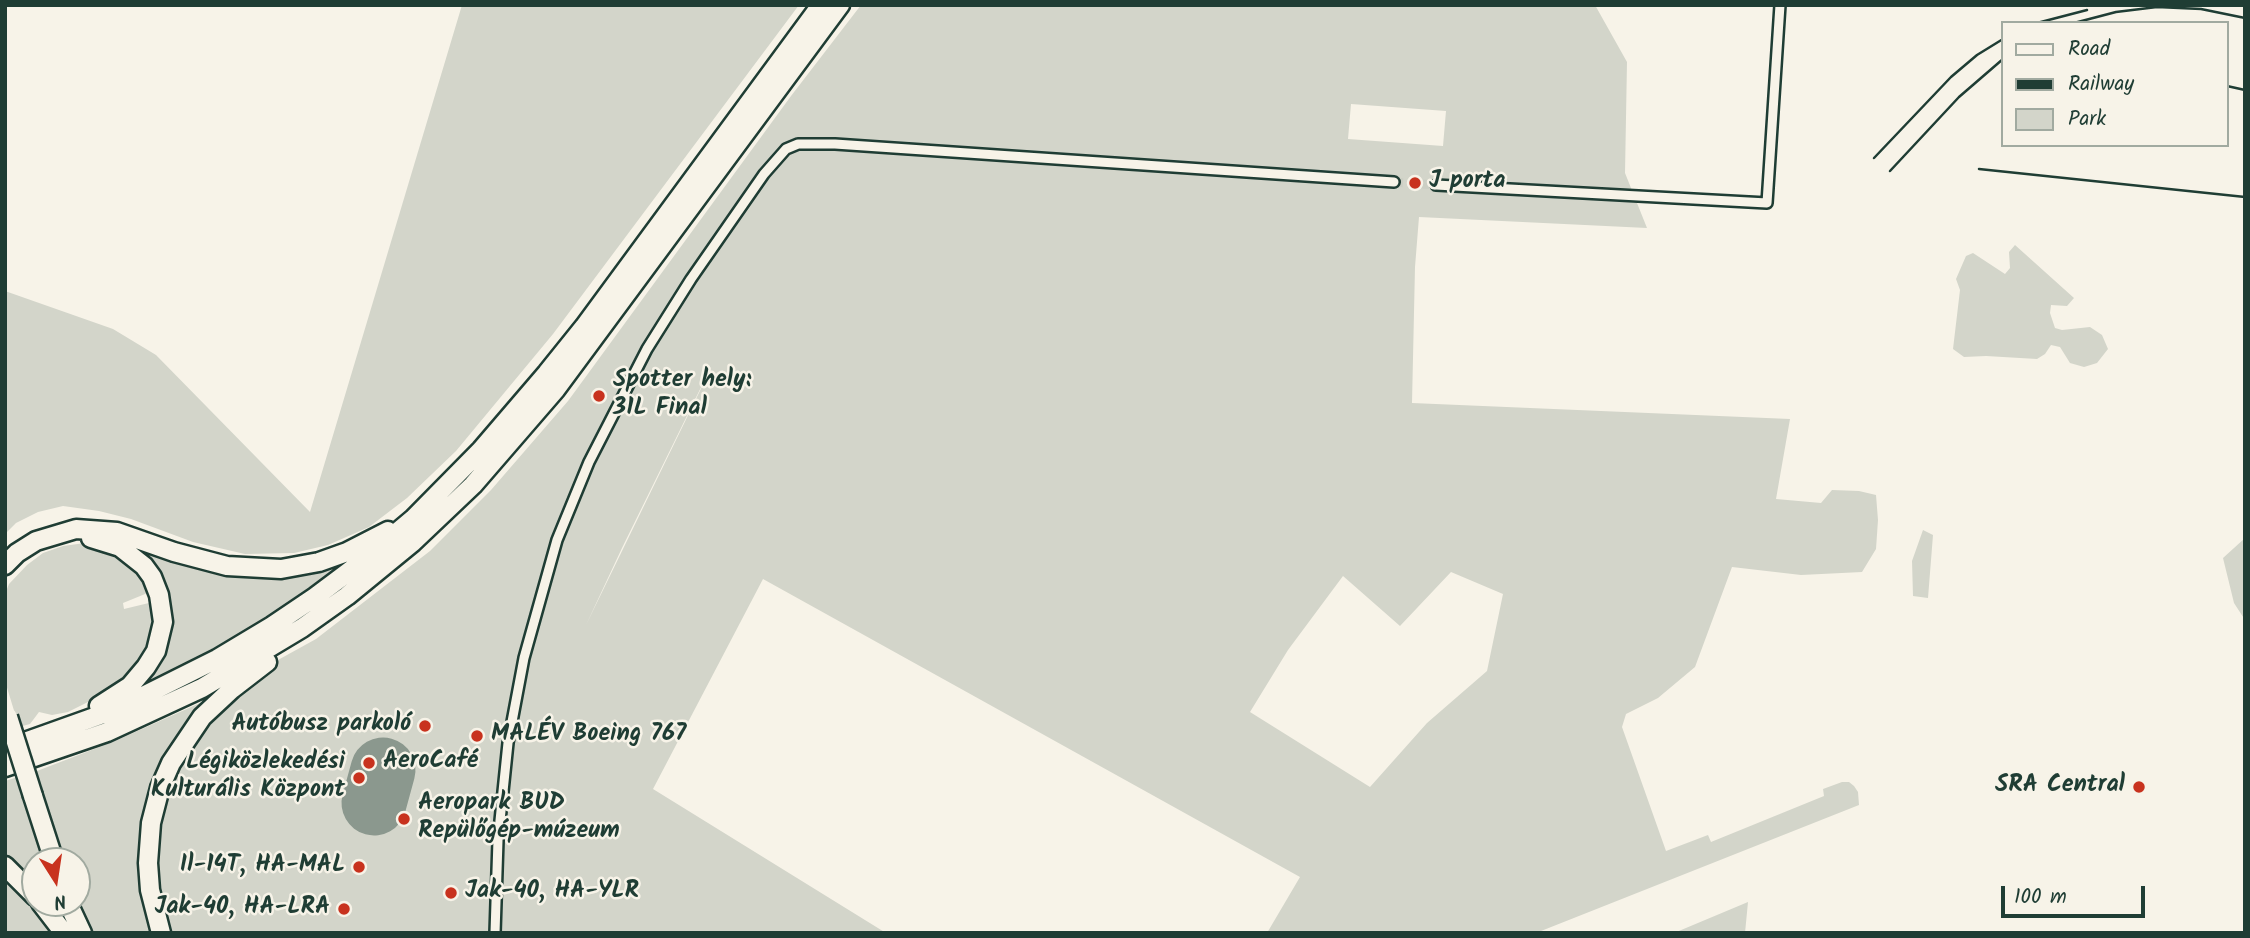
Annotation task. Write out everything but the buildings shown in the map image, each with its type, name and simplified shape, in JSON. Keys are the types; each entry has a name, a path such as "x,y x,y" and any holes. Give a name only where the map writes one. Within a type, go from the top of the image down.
{"highway":[{"path":"5,748 117,709 217,659 315,597 412,519 481,450 547,373 821,5"},
{"path":"5,767 68,747 155,711 233,671 302,628 356,589 413,542 466,493 521,433 597,336 840,5"},
{"path":"5,565 17,553 36,541 91,528 117,532 174,552 227,566 281,569 319,562 347,552 412,519"},
{"path":"38,738 108,701 130,686 156,651 163,622 159,595 152,577 131,554 105,541 57,534"},
{"path":"161,933 150,890 148,850 157,800 171,763 189,733 215,703 274,656 302,628"},
{"path":"7,713 49,847"},
{"path":"5,866 21,882"},
{"path":"52,917 64,933"},
{"path":"75,917 82,933"}],"street":[{"path":"1436,185 1768,203 1780,5"},
{"path":"495,933 498,840 508,743 524,658 557,540 595,450 647,349 691,279 756,185 786,149 809,143 842,144 1394,182"}],"green space":[{"path":"462,5 799,5 553,334 456,451 407,498 369,527 328,545 294,553 245,554 193,542 131,519 63,506 38,512 16,523 5,534 5,291 113,329 156,355 310,512"},
{"path":"861,5 1595,5 1627,62 1625,173 1647,228 1419,217 1415,267 1412,403 1790,419 1776,499 1821,503 1832,490 1876,495 1876,549 1862,572 1801,575 1732,567 1695,667 1658,698 1626,714 1622,727 1666,851 1708,835 1711,842 1824,796 1823,789 1842,782 1849,782 1854,786 1858,792 1859,805 1536,933 1267,933 1300,877 763,579 653,789 886,933 5,933 5,781 115,741 200,703 316,639 430,551 491,490 568,401 791,96","holes":["1351,104 1446,111 1443,146 1348,139","711,367 586,625 622,548","1451,572 1503,594 1487,671 1427,723 1370,787 1250,712 1288,650 1343,576 1400,626"]},
{"path":"2015,245 2074,298 2067,306 2051,305 2050,313 2055,328 2062,330 2090,327 2102,335 2108,349 2097,363 2084,367 2070,363 2060,347 2051,345 2045,354 2037,359 1964,357 1953,349 1960,290 1956,279 1966,256 1973,253 2005,274 2010,268 2009,252"},
{"path":"1923,530 1933,535 1928,598 1913,596 1912,561"},
{"path":"2245,538 2245,620 2234,603 2223,558"},
{"path":"85,543 119,554 143,577 150,592 123,603 124,609 153,602 155,621 143,657 132,673 92,700 68,712 52,715 39,712 30,724 19,727 5,681 5,594 9,584 43,553 63,546"},
{"path":"127,543 177,562 222,574 252,577 282,576 353,559 199,660 141,690 156,668 166,644 146,557"},
{"path":"1748,902 1745,933 1674,933"}],"runway":[{"path":"374,803 383,770"}],"tunnel":[{"path":"1394,182 1436,185"}],"railway":[{"path":"2082,21 2116,12 2157,7 2201,9 2245,18"},
{"path":"2045,21 2087,10"},
{"path":"1874,158 1951,77 1977,55 2002,40"},
{"path":"1890,171 1959,97 2002,60"},
{"path":"2229,86 2245,90"},
{"path":"1979,169 2245,197"}],"place":[{"name":"J porta","path":"1415,183"},
{"name":"Spotter hely: 31L Final","path":"599,396"},
{"name":"Autóbusz parkoló","path":"425,726"},
{"name":"MALÉV Boeing 767","path":"477,736"},
{"name":"AeroCafé","path":"369,763"},
{"name":"Légiközlekedési Kulturális Központ","path":"359,778"},
{"name":"SRA Central","path":"2139,787"},
{"name":"Aeropark BUD Repülőgép-múzeum","path":"404,819"},
{"name":"Il-14T, HA-MAL","path":"359,867"},
{"name":"Jak-40, HA-YLR","path":"451,893"},
{"name":"Jak-40, HA-LRA","path":"344,909"}]}
